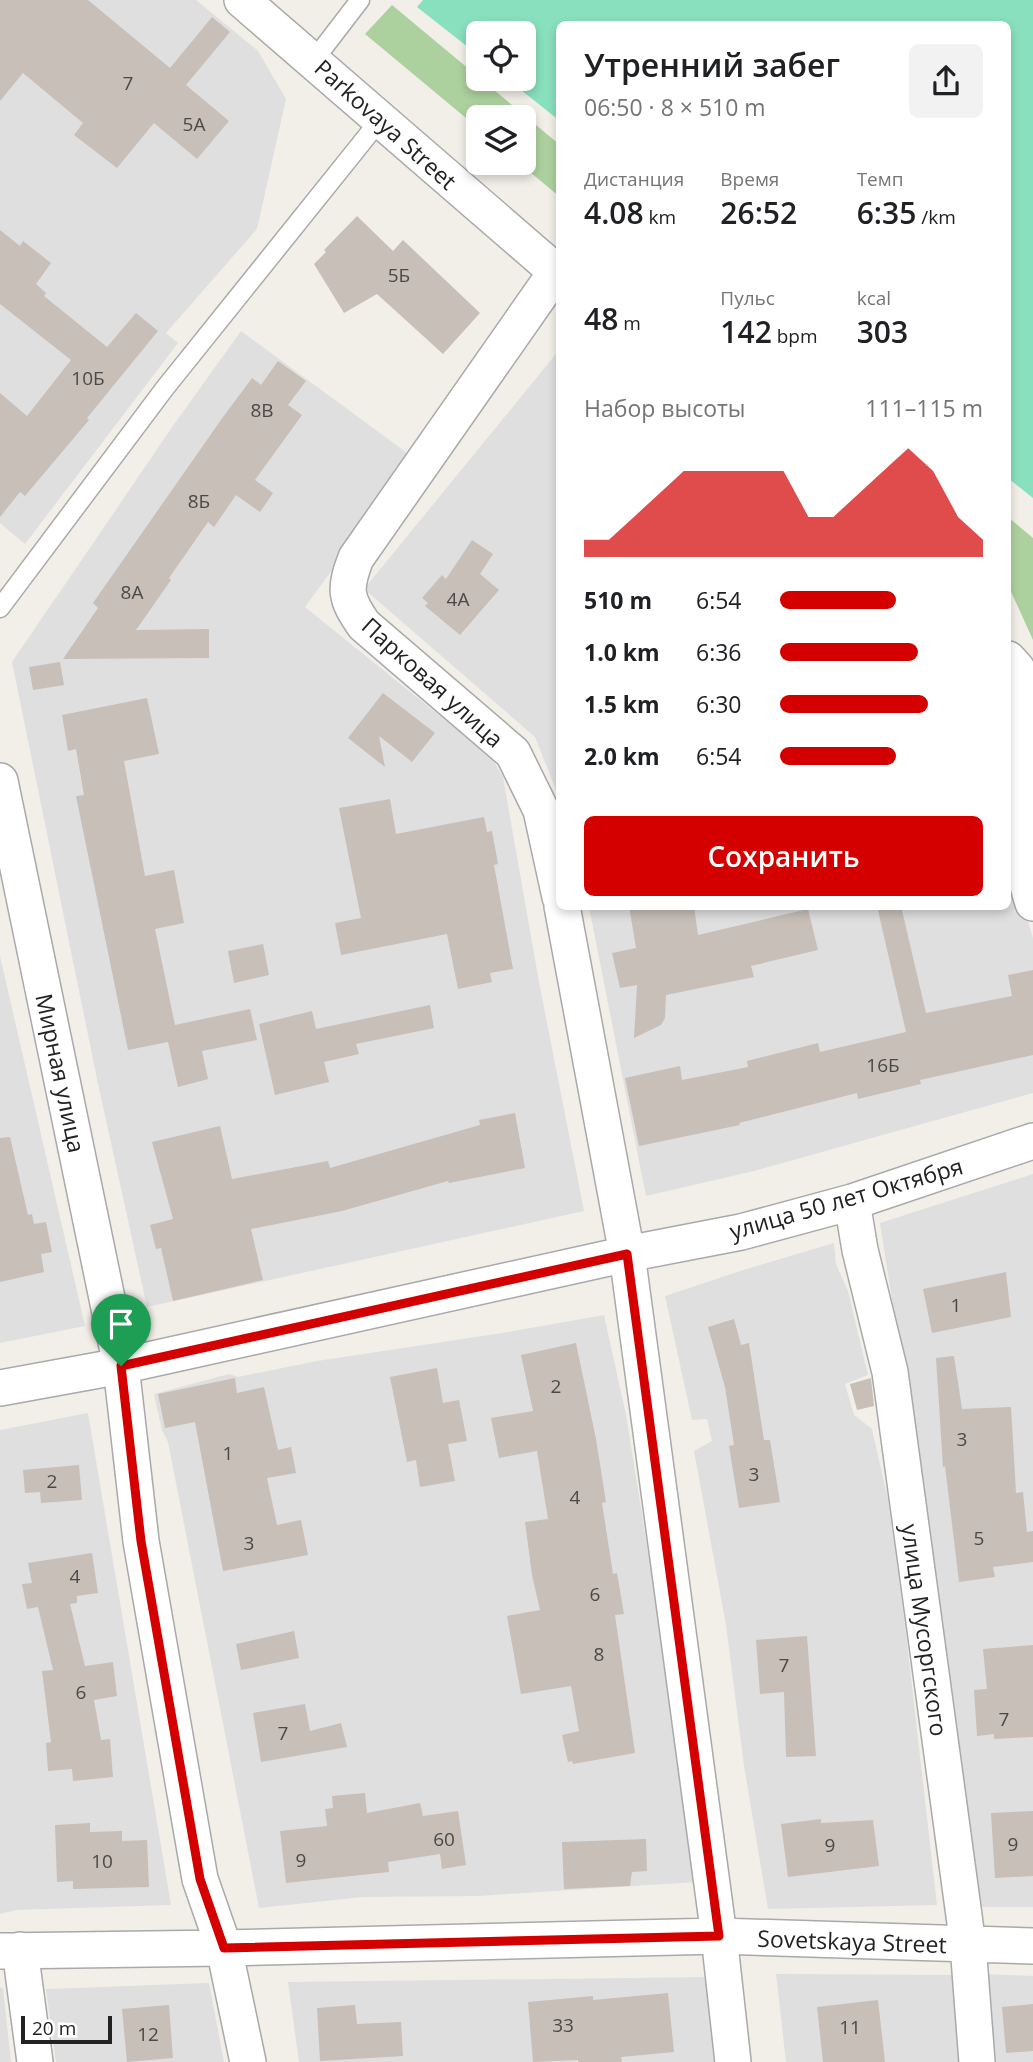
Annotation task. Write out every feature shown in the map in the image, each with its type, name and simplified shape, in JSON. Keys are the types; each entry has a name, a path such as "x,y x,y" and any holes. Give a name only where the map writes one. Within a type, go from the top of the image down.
{"street":[{"name":"Parkovaya Street","path":"242,0 556,272"},
{"name":"Парковая улица","path":"556,277 356,558 348,580 350,604 364,625 513,753 541,810 556,879"},
{"path":"1011,662 1028,690 1022,844 1027,884 1033,903"},
{"name":"Мирная улица","path":"0,781 121,1366 141,1541 197,1866 224,1948 248,2062"},
{"path":"563,910 627,1254 719,1936 733,2062"},
{"name":"улица 50 лет Октября","path":"0,1388 121,1366 627,1254 741,1232 852,1202 1033,1141"},
{"name":"улица Мусоргского","path":"852,1202 860,1250 890,1372 968,1945 977,2062"},
{"name":"Sovetskaya Street","path":"10,1950 224,1948 719,1936 1033,1946"},
{"path":"10,1950 35,2062"}],"lane":[{"path":"314,60 360,0"},
{"path":"0,608 164,388 380,120"}],"shaded area":[{"path":"0,0 196,0 258,51 286,99 257,229 166,333 178,343 25,544 0,523"},
{"path":"241,331 414,458 305,607 491,757 503,777 539,982 584,1211 147,1307 97,1079 12,662"},
{"path":"556,354 556,790 535,737 364,589"},
{"path":"1011,696 1014,700 1011,796"},
{"path":"1011,866 1033,938 1033,1093 754,1171 646,1196 590,910 1011,910"},
{"path":"0,956 85,1326 0,1343"},
{"path":"1033,1174 1033,1907 980,1907 921,1485 880,1223"},
{"path":"834,1243 836,1264 848,1291 868,1375 845,1384 854,1415 872,1429 888,1500 937,1905 768,1909 744,1766 726,1625 694,1451 712,1441 707,1419 692,1420 665,1296"},
{"path":"604,1315 626,1415 669,1682 697,1882 478,1896 363,1897 259,1908 168,1442 162,1430 154,1394 229,1374 238,1377 317,1361"},
{"path":"88,1413 171,1905 16,1910 0,1914 0,1430"},
{"path":"776,1974 956,1975 963,2062 786,2062"},
{"path":"984,1974 1033,1976 1033,2062 992,2062"},
{"path":"708,1977 717,2062 299,2062 288,1982"},
{"path":"209,1983 224,2062 56,2062 46,1989"},
{"path":"0,1988 3,1988 11,2062 0,2062"}],"green space":[{"path":"423,0 1033,0 1033,498 1011,480 1011,21 556,21 556,118 522,91 536,91 536,21 466,21 466,46 417,7"},
{"path":"392,5 466,67 466,91 495,91 512,105 466,105 466,118 365,34"},
{"path":"536,125 556,142 556,194 533,175 536,175"},
{"path":"1011,520 1033,538 1033,640 1011,592"}],"building":[{"path":"0,0 88,0 170,68 212,17 230,32 186,85 229,121 197,159 154,123 117,168 74,135 83,123 23,73 0,101"},
{"path":"357,216 393,251 403,240 480,313 443,354 377,294 344,313 314,264"},
{"path":"0,230 20,246 23,241 51,263 36,284 46,293 44,296 107,347 136,313 158,331 87,418 89,420 25,496 20,492 0,517 0,393 27,416 71,360 0,304"},
{"path":"278,361 306,381 288,405 302,415 255,480 273,493 260,512 236,495 214,527 208,522 136,630 209,629 209,658 63,659 98,608 93,603 223,417 252,378 261,385"},
{"path":"472,540 493,554 480,574 499,590 460,635 425,606 428,603 422,598 442,575 446,579"},
{"path":"60,662 64,685 33,690 29,667"},
{"path":"383,693 435,733 412,762 379,736 385,767 348,738"},
{"path":"147,698 159,754 124,761 145,876 174,870 184,923 155,929 175,1025 250,1009 257,1040 202,1051 208,1079 178,1087 168,1042 128,1050 76,796 84,795 76,749 68,751 62,715"},
{"path":"390,799 396,834 484,817 487,832 492,831 498,864 494,865 513,969 490,973 492,982 458,989 447,934 341,955 335,923 361,918 339,808"},
{"path":"630,910 695,910 698,935 808,910 818,950 751,966 754,977 666,995 665,1018 661,1025 634,1038 637,985 620,988 612,953 636,948"},
{"path":"878,910 902,910 926,1013 1012,996 1008,975 1033,970 1033,1055 920,1080 921,1084 858,1099 857,1093 739,1123 740,1125 639,1146 625,1078 680,1066 682,1080 748,1067 747,1061 818,1043 820,1052 906,1032"},
{"path":"263,944 269,975 234,983 228,951"},
{"path":"430,1005 434,1028 356,1044 359,1054 324,1062 329,1082 275,1095 259,1024 312,1011 316,1029"},
{"path":"515,1113 525,1168 449,1183 448,1181 342,1211 251,1229 263,1280 173,1301 161,1248 156,1249 150,1225 173,1219 152,1142 220,1126 232,1179 328,1161 330,1168 480,1125 479,1120"},
{"path":"10,1137 28,1215 32,1214 34,1224 46,1222 52,1252 41,1254 44,1272 0,1282 0,1138"},
{"path":"1006,1272 1011,1317 932,1333 923,1289"},
{"path":"734,1319 741,1345 749,1343 764,1440 770,1440 780,1502 739,1508 729,1446 734,1445 725,1387 708,1327"},
{"path":"576,1343 596,1439 613,1574 617,1573 624,1614 615,1615 635,1753 573,1764 572,1761 568,1762 562,1735 579,1731 571,1686 521,1694 507,1616 540,1610 525,1522 548,1519 537,1451 499,1458 491,1418 533,1411 521,1355"},
{"path":"954,1356 962,1409 1011,1407 1016,1493 1023,1492 1027,1532 1033,1531 1033,1562 993,1567 995,1577 959,1582 945,1466 943,1467 936,1358"},
{"path":"437,1368 443,1403 459,1400 467,1441 448,1444 455,1481 420,1487 416,1460 407,1462 390,1377"},
{"path":"235,1378 237,1393 264,1387 278,1450 291,1447 296,1473 267,1478 277,1525 301,1520 308,1555 223,1571 195,1422 165,1428 158,1394"},
{"path":"871,1378 874,1406 857,1410 850,1384"},
{"path":"79,1465 82,1500 41,1503 40,1492 25,1493 23,1470"},
{"path":"92,1553 98,1593 77,1596 77,1603 70,1604 85,1666 113,1662 117,1696 94,1700 101,1740 110,1739 113,1777 73,1781 72,1769 48,1771 46,1743 51,1742 42,1671 53,1670 38,1607 27,1609 22,1584 32,1583 28,1563"},
{"path":"294,1631 299,1658 241,1670 236,1644"},
{"path":"807,1636 816,1756 786,1757 784,1692 760,1694 756,1640"},
{"path":"1033,1645 1033,1737 994,1739 994,1734 977,1736 974,1690 987,1689 983,1649"},
{"path":"305,1704 310,1731 341,1723 347,1747 261,1762 253,1713"},
{"path":"365,1793 367,1813 420,1803 423,1816 458,1811 466,1865 442,1869 440,1854 388,1862 389,1872 286,1883 280,1831 327,1826 325,1809 333,1808 332,1796"},
{"path":"1033,1811 1033,1876 995,1878 991,1813"},
{"path":"821,1819 821,1823 873,1820 879,1866 788,1877 781,1824"},
{"path":"90,1823 90,1832 122,1831 122,1841 147,1840 149,1887 73,1889 73,1881 57,1882 55,1825"},
{"path":"646,1839 647,1871 632,1872 630,1886 564,1889 562,1842"},
{"path":"668,1993 674,2052 621,2057 622,2062 533,2062 528,2002 593,1996 593,2000"},
{"path":"878,2000 885,2062 823,2062 817,2007"},
{"path":"1033,2004 1033,2051 1006,2053 1002,2007"},
{"path":"169,2005 173,2058 127,2062 122,2009"},
{"path":"355,2005 357,2024 401,2022 403,2056 320,2061 317,2008"}],"route":[{"path":"627,1254 719,1936 224,1948 200,1879 141,1541 121,1366 627,1254"}]}
